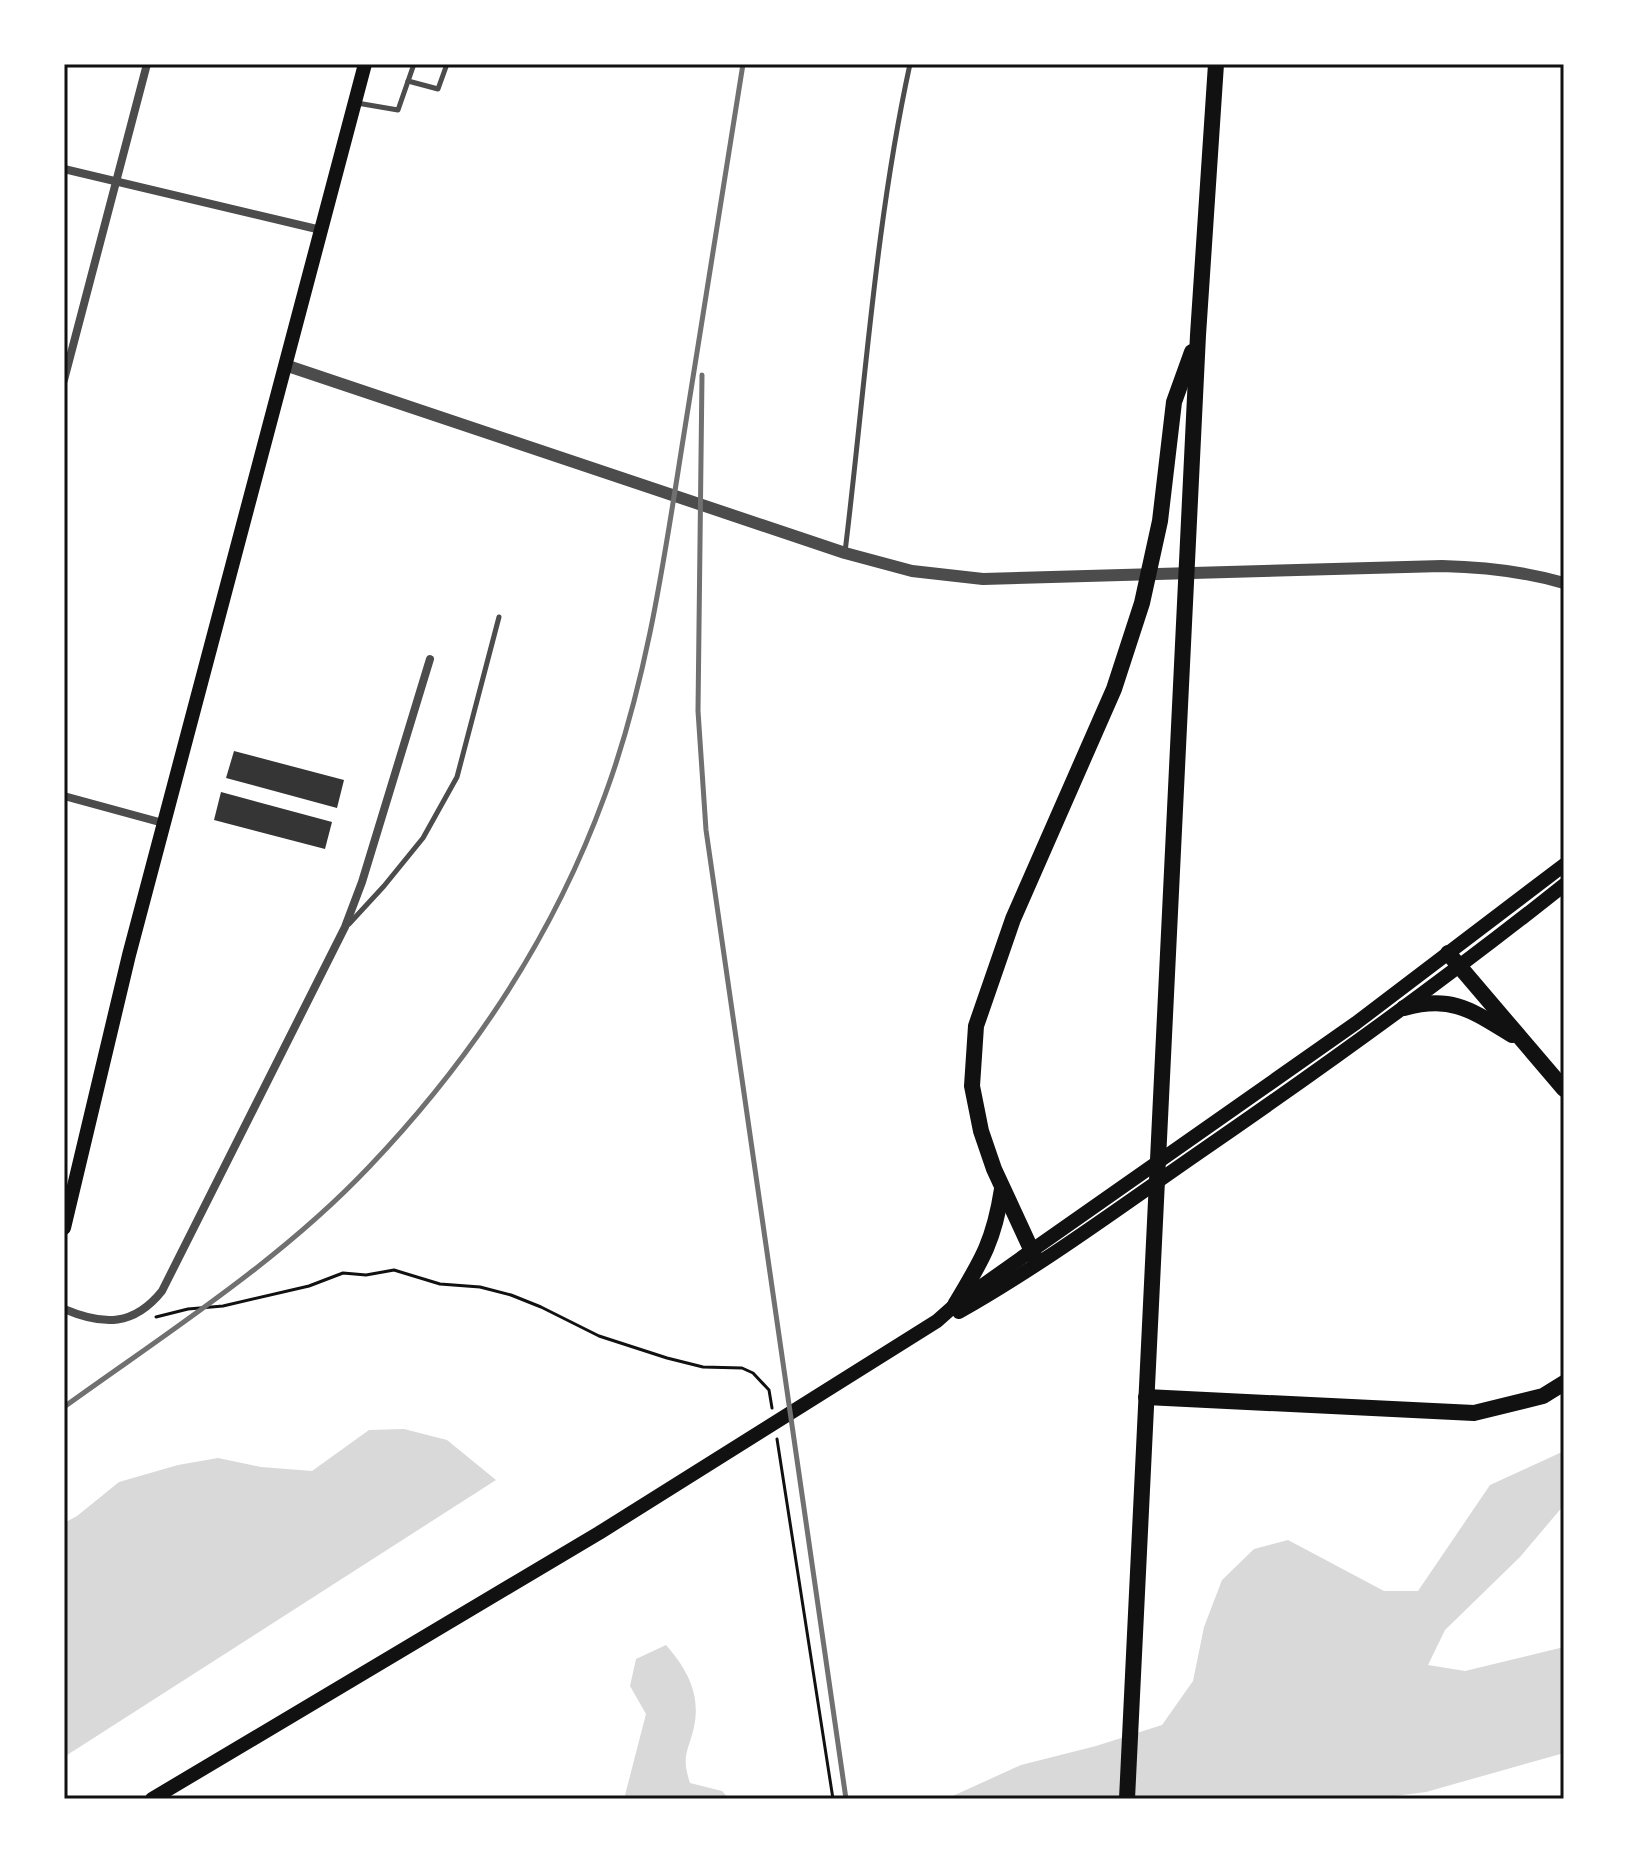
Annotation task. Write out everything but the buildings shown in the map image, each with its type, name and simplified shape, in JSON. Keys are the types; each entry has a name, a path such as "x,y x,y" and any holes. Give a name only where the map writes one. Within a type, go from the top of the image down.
{"main road":[{"path":"64,1228 163,823 365,64"},
{"path":"1127,1799 1198,335 1216,64"},
{"path":"1034,1256 1002,1187 981,1131 972,1086 976,1026 1013,919 1114,689 1142,603 1160,521 1174,402 1198,335"},
{"path":"152,1799 599,1533 937,1321 986,1297 1085,1212 1356,1023 1564,865"},
{"path":"937,1321 955,1305 1034,1256 1095,1225 1347,1050 1564,885"},
{"path":"1448,953 1564,1089"},
{"path":"1404,1008 1436,1002 1451,1004 1484,1018 1526,1045"},
{"path":"955,1305 987,1252 998,1216 1002,1187"},
{"path":"1146,1397 1474,1413 1543,1396 1564,1383"}],"street":[{"path":"64,380 147,64"},
{"path":"64,169 321,230"},
{"path":"285,365 845,553 942,576 1070,578 1482,567 1529,573 1564,583"},
{"path":"64,1309 88,1317 122,1320 150,1305 162,1291 345,927 362,882 430,659"},
{"path":"64,796 163,823"}],"lane":[{"path":"355,102 396,111 414,64"},
{"path":"408,81 438,89 447,64"},
{"path":"845,553 874,278 910,64"},
{"path":"345,927 423,838 457,777 499,617"}],"path":[{"path":"148,1319 309,1286 343,1273 366,1275 394,1270 440,1284 480,1287 511,1295 599,1336 667,1358 703,1367 742,1368 753,1373 769,1390 774,1422"},
{"path":"776,1438 833,1799"}],"shaded area":[{"path":"404,1429 447,1440 496,1480 64,1757 64,1523 119,1482 178,1465 218,1458 261,1467 312,1471 369,1430"},
{"path":"1564,1451 1564,1505 1520,1557 1445,1630 1428,1665 1465,1671 1564,1647 1564,1753 1426,1792 1372,1799 946,1799 1021,1765 1162,1725 1193,1681 1204,1627 1222,1580 1254,1549 1288,1540 1384,1591 1418,1591 1490,1485"},
{"path":"666,1645 686,1673 696,1704 686,1760 690,1783 722,1791 729,1799 624,1799 646,1714 630,1686 636,1659"}],"railway":[{"path":"64,1407 261,1264 335,1201 369,1167 442,1083 475,1039 535,946 561,897 584,847 620,752 653,620 743,64"},
{"path":"702,375 698,711 706,830 846,1799"}]}
